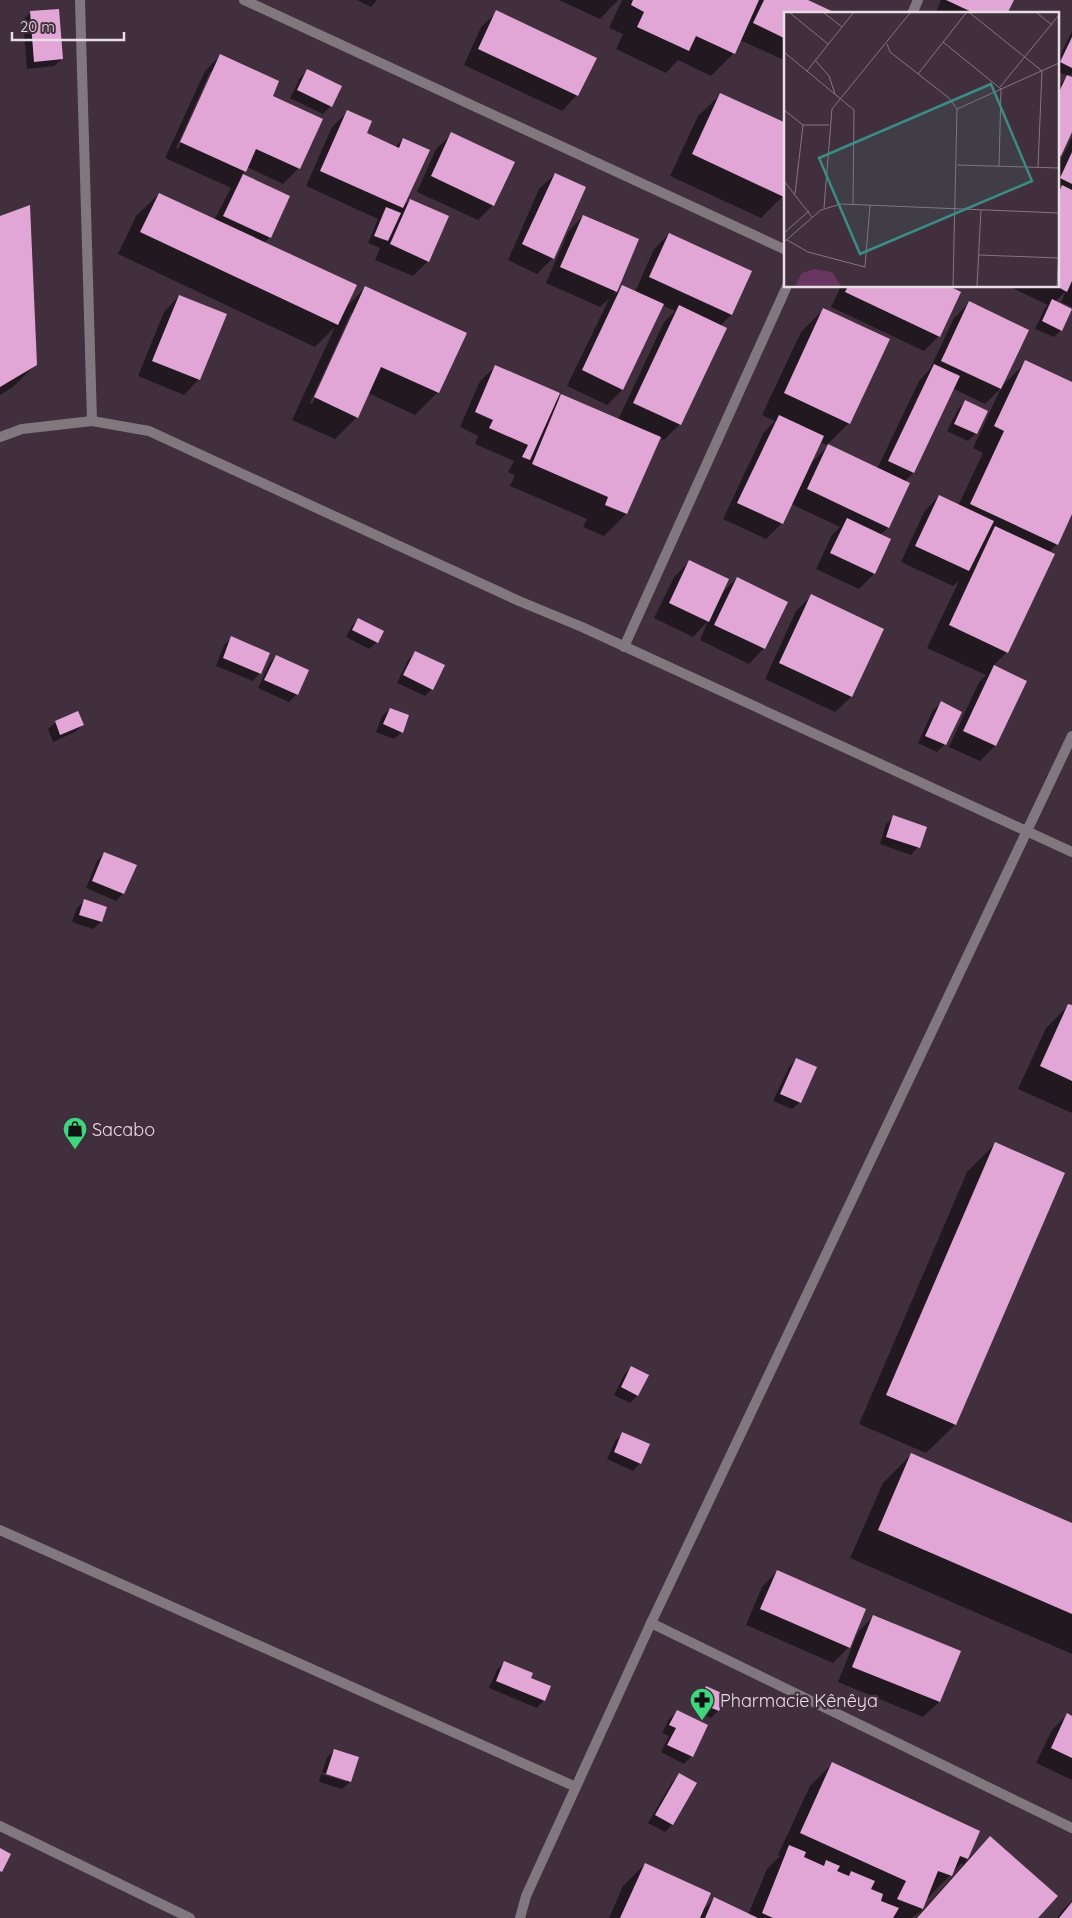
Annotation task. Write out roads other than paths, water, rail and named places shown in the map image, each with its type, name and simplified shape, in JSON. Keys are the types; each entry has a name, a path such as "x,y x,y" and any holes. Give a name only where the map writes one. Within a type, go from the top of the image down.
{"street":[{"path":"80,0 92,421"},
{"path":"244,0 784,249"},
{"path":"913,12 918,0"},
{"path":"624,647 786,288"},
{"path":"0,437 22,429 92,421 149,431 1072,852"},
{"path":"520,1918 526,1896 651,1623 1072,736"},
{"path":"0,1530 576,1787"},
{"path":"651,1623 1072,1828"},
{"path":"0,1826 190,1918"}],"place":[{"name":"Sacabo","path":"75,1150"},
{"name":"Pharmacie Kênêya","path":"702,1721"}]}
